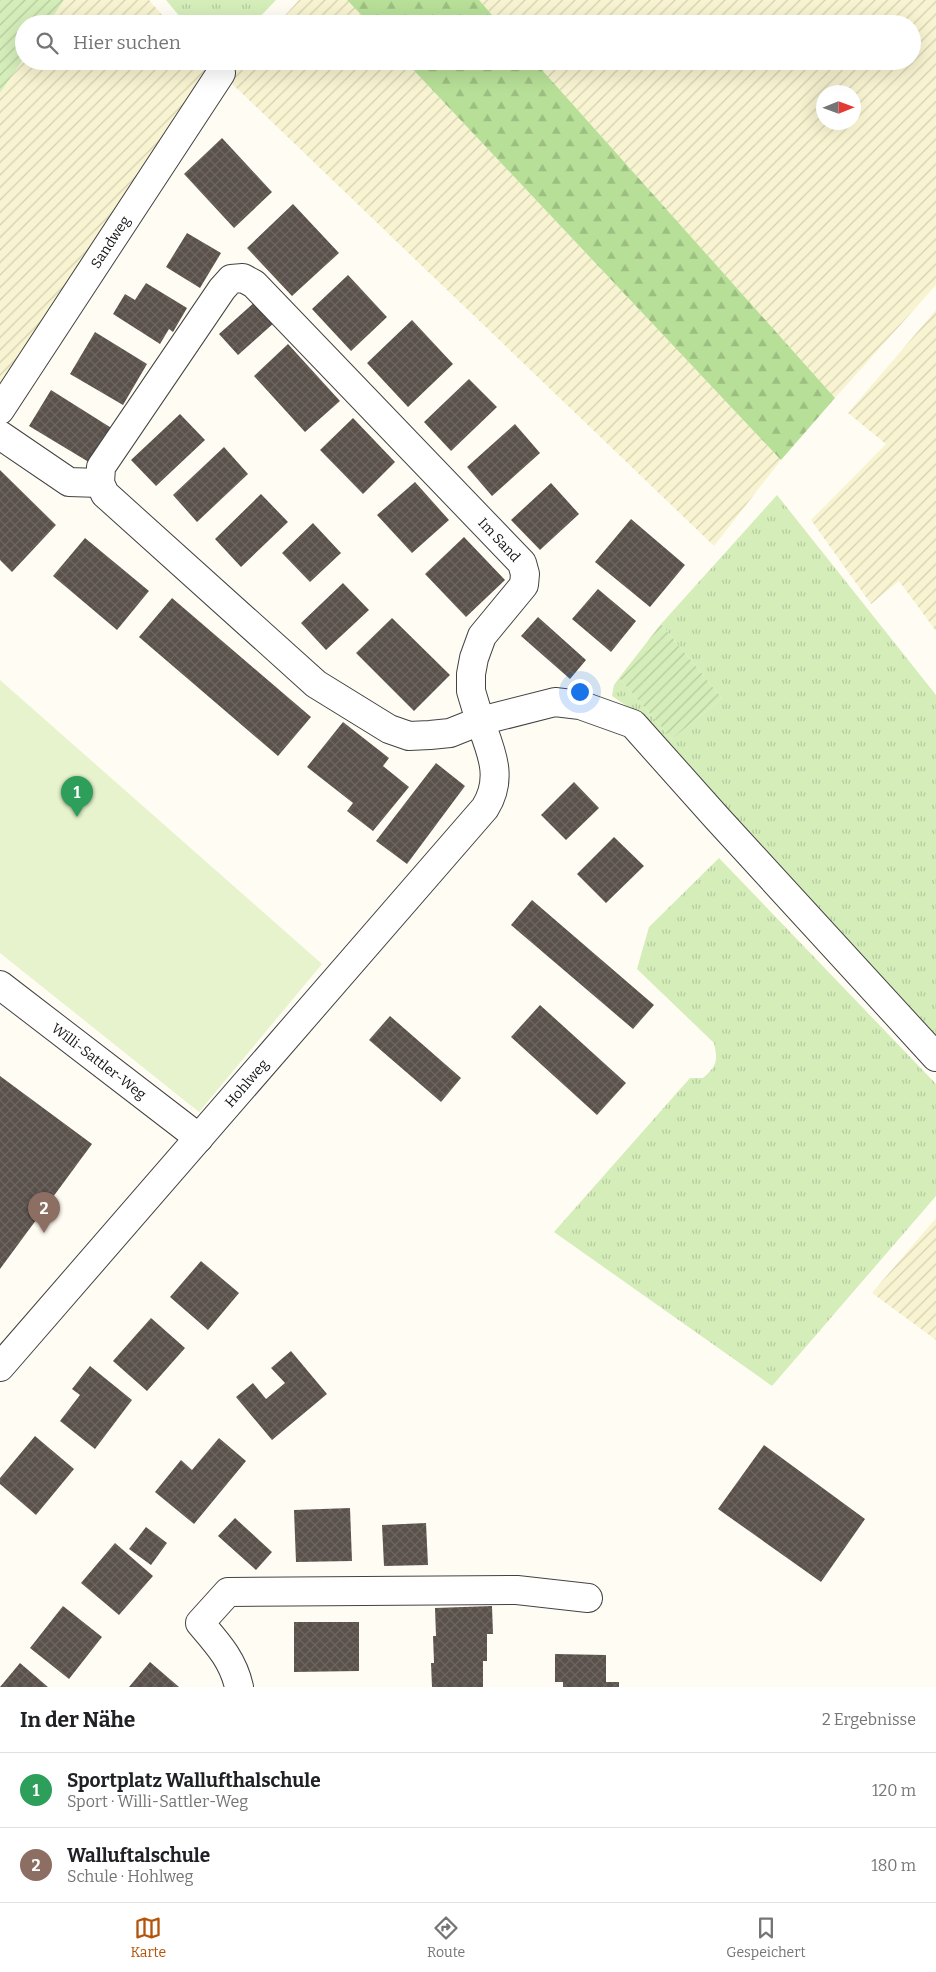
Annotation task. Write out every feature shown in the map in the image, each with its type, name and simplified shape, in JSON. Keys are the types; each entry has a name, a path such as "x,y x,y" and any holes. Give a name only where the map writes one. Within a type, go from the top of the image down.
{"street":[{"name":"Sandweg","path":"0,410 221,73"},
{"name":"Im Sand","path":"100,484 101,466 222,289 231,279 243,278 254,284 522,563 525,574 524,585 482,636 474,658 471,674 471,691 480,721"},
{"path":"0,435 69,482 100,484 105,494 316,684 389,729 409,736 450,733 480,721 555,702 580,705 634,724 716,818 936,1057"},
{"name":"Hohlweg","path":"0,1368 485,808 492,797 496,783 490,749 480,721"},
{"name":"Willi-Sattler-Weg","path":"0,985 199,1138"},
{"path":"239,1687 237,1677 226,1653 200,1623 228,1592 517,1590 588,1598"}],"shaded area":[{"path":"64,0 149,0 162,15 54,15"},
{"path":"299,0 347,0 361,15 285,15"},
{"path":"479,0 936,0 936,285 835,398 542,70 921,70 921,15 492,15"},
{"path":"16,70 211,70 214,74 0,394 0,93"},
{"path":"233,70 413,70 781,460 714,546 226,78"},
{"path":"936,310 936,631 899,581 871,604 811,520 886,444 848,413"},
{"path":"936,1218 936,1340 872,1293"}],"green space":[{"path":"0,0 64,0 54,15 15,15 16,70 0,93"},
{"path":"166,0 276,0 262,15 178,15"},
{"path":"347,0 479,0 492,15 361,15"},
{"path":"413,70 542,70 835,398 781,460"},
{"path":"777,495 936,695 936,1036 754,837 664,745 634,711 612,696 614,685 619,678 672,739 722,698 661,624"},
{"path":"661,624 722,698 672,739 619,678"},
{"path":"0,680 322,964 199,1112 0,953"},
{"path":"719,858 936,1084 936,1196 772,1386 554,1232 690,1078 703,1078 714,1066 716,1055 714,1043 637,969 649,927"}],"building":[{"path":"222,138 272,192 234,228 184,174"},
{"path":"293,204 339,253 292,296 247,248"},
{"path":"187,233 221,253 200,288 166,267"},
{"path":"348,275 387,317 351,351 312,309"},
{"path":"146,283 187,308 173,332 169,329 160,344 113,314 125,294 135,300"},
{"path":"256,301 275,322 238,355 219,334"},
{"path":"412,320 453,364 408,407 367,363"},
{"path":"95,332 147,364 123,405 70,374"},
{"path":"288,344 340,401 305,432 254,376"},
{"path":"469,379 497,407 451,451 424,422"},
{"path":"51,390 113,429 92,464 29,426"},
{"path":"180,414 205,440 156,486 131,460"},
{"path":"353,418 395,462 363,494 320,450"},
{"path":"515,424 540,453 492,496 467,467"},
{"path":"224,447 248,474 197,522 173,495"},
{"path":"0,470 56,525 12,572 0,560"},
{"path":"415,482 449,520 412,553 377,515"},
{"path":"551,483 579,514 540,550 511,520"},
{"path":"261,494 288,522 241,567 215,539"},
{"path":"631,519 685,565 650,607 595,562"},
{"path":"313,523 341,553 310,582 282,553"},
{"path":"464,537 505,580 466,617 425,574"},
{"path":"85,538 149,591 117,630 53,576"},
{"path":"343,583 369,610 326,650 301,623"},
{"path":"598,589 636,621 611,652 572,619"},
{"path":"172,598 311,717 278,756 139,637"},
{"path":"538,617 586,660 570,679 521,636"},
{"path":"392,618 450,675 414,711 356,653"},
{"path":"343,722 389,758 383,766 409,787 373,831 347,811 353,803 307,767"},
{"path":"436,763 465,786 407,864 376,841"},
{"path":"574,782 599,808 566,840 541,815"},
{"path":"614,837 644,866 606,903 577,874"},
{"path":"532,900 654,1005 633,1029 511,925"},
{"path":"540,1005 626,1083 597,1115 511,1037"},
{"path":"390,1016 461,1078 441,1102 369,1040"},
{"path":"0,1076 92,1144 0,1269"},
{"path":"201,1261 239,1293 208,1330 170,1297"},
{"path":"151,1318 185,1348 147,1391 113,1361"},
{"path":"291,1351 327,1394 272,1440 236,1397 253,1383 266,1399 285,1383 271,1368"},
{"path":"90,1366 132,1400 95,1449 60,1421 80,1395 72,1389"},
{"path":"35,1436 74,1469 36,1515 0,1484 0,1478"},
{"path":"219,1438 246,1461 194,1524 155,1492 181,1460 192,1470"},
{"path":"764,1445 865,1519 821,1582 718,1509"},
{"path":"350,1508 352,1561 296,1562 294,1510"},
{"path":"235,1518 272,1552 256,1570 218,1536"},
{"path":"426,1523 428,1565 384,1566 382,1525"},
{"path":"146,1527 167,1543 151,1565 129,1549"},
{"path":"115,1543 153,1576 119,1615 81,1583"},
{"path":"63,1606 102,1637 69,1679 30,1648"},
{"path":"492,1606 493,1634 487,1634 487,1661 483,1661 483,1687 432,1687 431,1663 434,1663 433,1636 436,1636 435,1608"},
{"path":"294,1622 359,1622 359,1671 294,1672"},
{"path":"555,1654 606,1655 606,1682 619,1682 619,1687 563,1687 563,1682 555,1682"},
{"path":"150,1662 179,1687 129,1687"},
{"path":"20,1663 48,1687 0,1687"}],"place":[{"name":"Sportplatz Wallufthalschule","path":"77,817"},
{"name":"Walluftalschule","path":"44,1233"}]}
